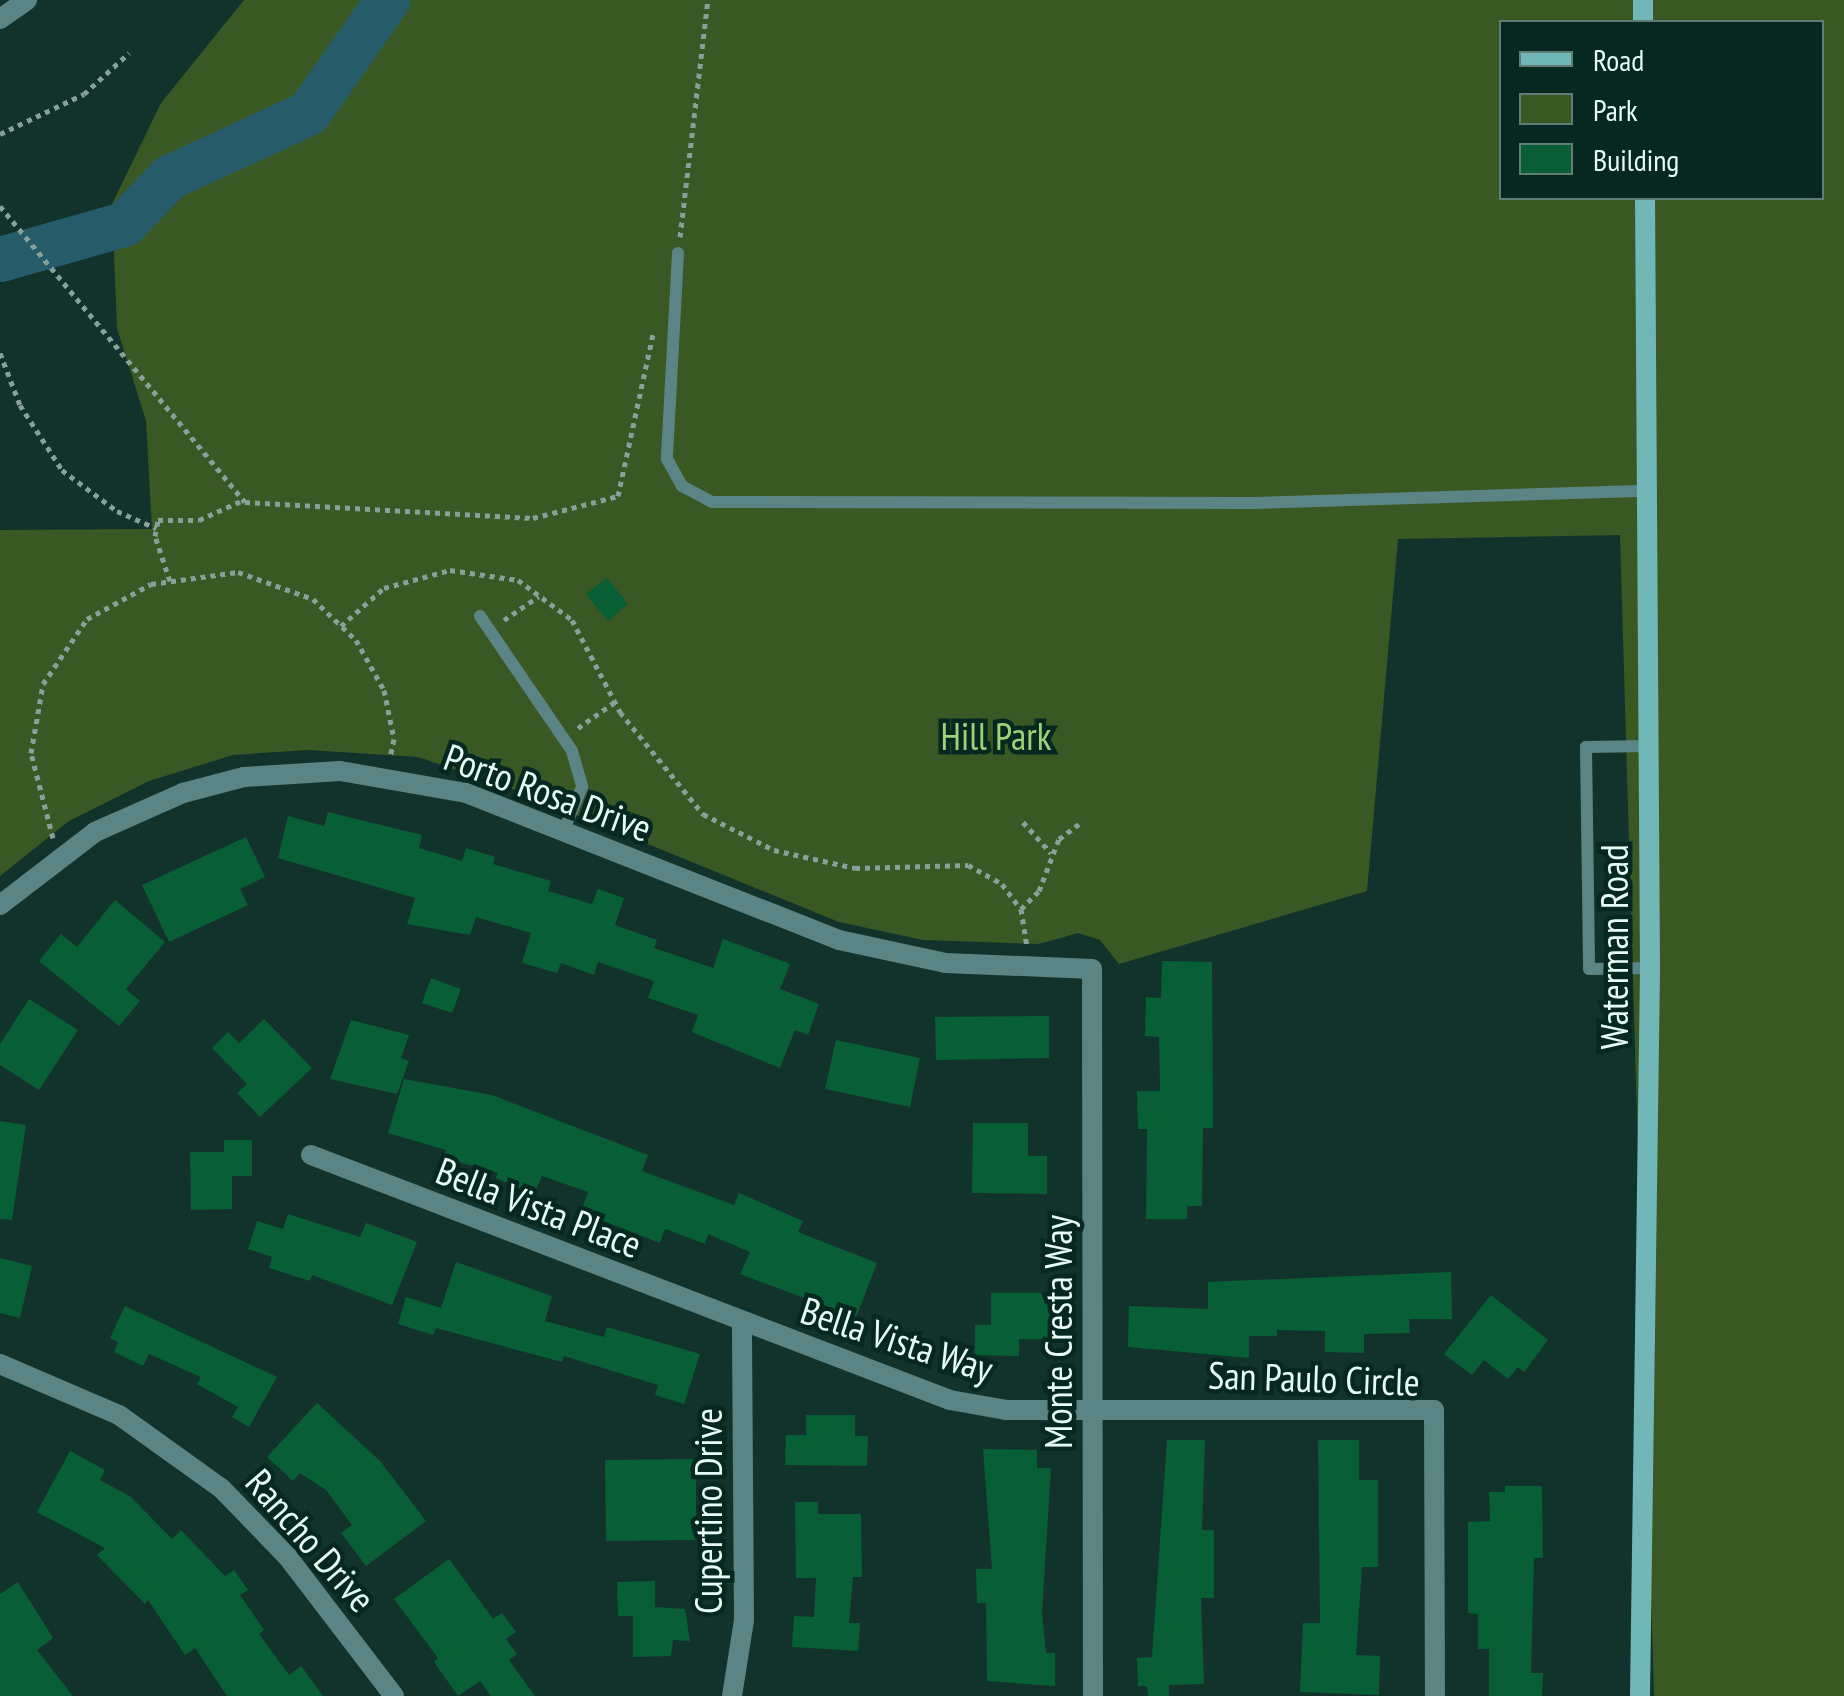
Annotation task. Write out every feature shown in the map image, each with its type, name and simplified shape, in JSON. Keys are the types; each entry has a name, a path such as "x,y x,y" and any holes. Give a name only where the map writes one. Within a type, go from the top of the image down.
{"main road":[{"name":"Waterman Road","path":"1640,1696 1650,968 1644,200"}],"street":[{"path":"0,20 27,0"},
{"name":"Porto Rosa Drive","path":"0,905 62,854 123,817 244,777 308,771 386,775 466,793 840,940 931,961 1092,969"},
{"name":"Monte Cresta Way","path":"1092,969 1093,1696"},
{"name":"Bella Vista Place","path":"311,1155 742,1324"},
{"name":"Bella Vista Way","path":"742,1324 950,1400 1007,1410 1093,1407"},
{"name":"Cupertino Drive","path":"732,1696 744,1620 742,1324"},
{"name":"Rancho Drive","path":"0,1364 119,1414 222,1488 286,1556 394,1696"},
{"name":"San Paulo Circle","path":"1093,1407 1434,1410 1435,1696"}],"lane":[{"path":"678,253 667,459 682,486 712,502 1255,503 1647,491"},
{"path":"480,616 563,739 582,787 563,832"},
{"path":"1648,746 1586,747 1589,969 1650,968"}],"path":[{"path":"678,253 708,0"},
{"path":"0,134 84,94 130,53"},
{"path":"0,206 243,500"},
{"path":"170,581 156,528 158,520 200,520 243,500 533,518 618,496 655,325"},
{"path":"0,352 20,404 62,470 118,511 156,528"},
{"path":"341,626 384,588 450,570 518,580 572,620 615,702 650,757 703,814 774,850 855,868 968,865 1002,884 1020,909 1028,968"},
{"path":"62,854 44,822 30,753 43,684 87,619 151,584 238,572 313,598 341,626 384,690 394,739 386,775"},
{"path":"490,630 539,596"},
{"path":"563,739 615,702"},
{"path":"1022,822 1051,853"},
{"path":"1020,909 1040,891 1051,853 1079,824"}],"green space":[{"name":"Hill Park","path":"244,0 1844,0 1844,1696 1654,1696 1620,535 1398,539 1367,891 1119,964 1100,940 1078,933 1039,944 923,940 839,922 518,791 418,757 308,750 233,755 149,781 69,821 0,876 0,530 152,529 146,421 117,328 112,204 161,103"}],"building":[{"path":"607,578 628,604 608,621 586,594"},
{"path":"328,812 422,835 419,848 462,861 466,848 495,857 493,864 551,881 548,891 592,904 598,889 624,898 615,925 657,940 654,948 713,968 723,939 790,964 780,989 819,1004 808,1035 795,1030 780,1068 692,1032 698,1015 648,998 654,981 598,962 594,975 561,963 557,973 522,963 531,933 476,917 470,935 407,924 415,898 278,858 288,816 324,826"},
{"path":"246,837 265,877 240,889 248,905 169,942 142,885"},
{"path":"115,900 165,942 126,989 140,1001 119,1026 39,961 61,934 77,947"},
{"path":"1162,961 1212,962 1213,1128 1203,1128 1202,1206 1187,1206 1187,1219 1146,1219 1147,1129 1138,1129 1137,1091 1160,1091 1159,1037 1145,1036 1146,997 1161,998"},
{"path":"431,978 461,989 452,1013 422,1003"},
{"path":"29,999 78,1030 39,1090 0,1065 0,1044"},
{"path":"1049,1016 1049,1058 936,1060 935,1017"},
{"path":"264,1019 312,1068 260,1117 237,1093 247,1084 212,1048 228,1032 239,1043"},
{"path":"351,1020 409,1035 401,1058 409,1061 397,1094 330,1079"},
{"path":"836,1040 920,1058 910,1107 825,1089"},
{"path":"404,1079 492,1095 648,1155 642,1171 734,1205 739,1193 803,1221 798,1232 877,1263 856,1317 740,1274 750,1252 708,1234 705,1244 665,1229 660,1243 581,1212 588,1192 542,1176 534,1195 496,1178 498,1173 444,1158 446,1150 388,1133"},
{"path":"0,1121 26,1125 12,1220 0,1219"},
{"path":"973,1123 1028,1123 1028,1156 1047,1156 1047,1194 972,1193"},
{"path":"224,1140 252,1140 252,1176 232,1176 232,1209 191,1210 190,1152 224,1152"},
{"path":"288,1214 360,1237 366,1223 417,1242 392,1305 312,1275 310,1281 269,1268 272,1257 248,1249 257,1221 283,1229"},
{"path":"0,1258 32,1266 20,1318 0,1313"},
{"path":"456,1262 552,1296 545,1321 604,1337 607,1327 700,1354 684,1404 655,1395 658,1385 564,1356 562,1362 436,1328 433,1335 398,1324 406,1297 441,1308"},
{"path":"1451,1272 1452,1319 1409,1319 1410,1333 1364,1334 1364,1353 1325,1352 1325,1331 1277,1330 1277,1336 1249,1336 1249,1358 1128,1347 1129,1306 1208,1309 1208,1282"},
{"path":"991,1293 1055,1293 1055,1339 1019,1339 1019,1356 975,1355 975,1325 991,1325"},
{"path":"1491,1295 1548,1340 1524,1372 1518,1367 1508,1379 1484,1360 1472,1375 1444,1354"},
{"path":"125,1306 277,1377 249,1427 232,1417 238,1407 197,1384 201,1377 149,1354 143,1366 114,1352 118,1342 110,1338"},
{"path":"317,1403 380,1461 426,1521 366,1566 341,1533 352,1525 326,1490 300,1473 293,1481 267,1457"},
{"path":"806,1415 855,1415 855,1436 868,1436 867,1466 785,1465 786,1435 806,1435"},
{"path":"1167,1440 1205,1440 1202,1530 1214,1530 1214,1598 1201,1598 1204,1684 1169,1685 1169,1696 1148,1696 1147,1686 1138,1686 1137,1658 1152,1657"},
{"path":"1318,1440 1359,1440 1359,1480 1378,1480 1378,1567 1362,1567 1356,1655 1380,1656 1379,1695 1300,1692 1303,1623 1320,1623"},
{"path":"983,1449 1037,1450 1037,1468 1051,1468 1042,1612 1046,1653 1055,1653 1055,1686 987,1681 986,1603 977,1603 976,1569 992,1569"},
{"path":"70,1451 105,1470 100,1480 131,1497 172,1539 181,1530 225,1576 234,1570 248,1590 240,1595 264,1630 259,1634 289,1675 301,1666 323,1696 227,1696 195,1648 185,1655 148,1600 145,1604 97,1555 105,1548 37,1512"},
{"path":"696,1459 696,1540 606,1541 605,1460"},
{"path":"1505,1486 1542,1486 1543,1558 1534,1558 1531,1673 1543,1673 1542,1696 1489,1696 1489,1649 1478,1649 1478,1614 1468,1613 1468,1522 1490,1521 1489,1492 1505,1492"},
{"path":"795,1502 818,1502 818,1514 861,1514 862,1577 853,1577 849,1623 860,1623 858,1651 792,1647 794,1616 814,1617 816,1578 796,1578"},
{"path":"449,1559 493,1619 502,1613 516,1632 506,1639 517,1654 509,1660 535,1696 491,1696 480,1681 458,1696 434,1662 438,1658 394,1599"},
{"path":"655,1581 655,1607 685,1609 690,1641 673,1640 671,1656 633,1657 633,1616 618,1616 617,1582"},
{"path":"18,1582 53,1638 37,1650 73,1696 0,1696 0,1594"}],"waterway":[{"path":"0,259 124,224 169,177 308,113 387,0"}]}
